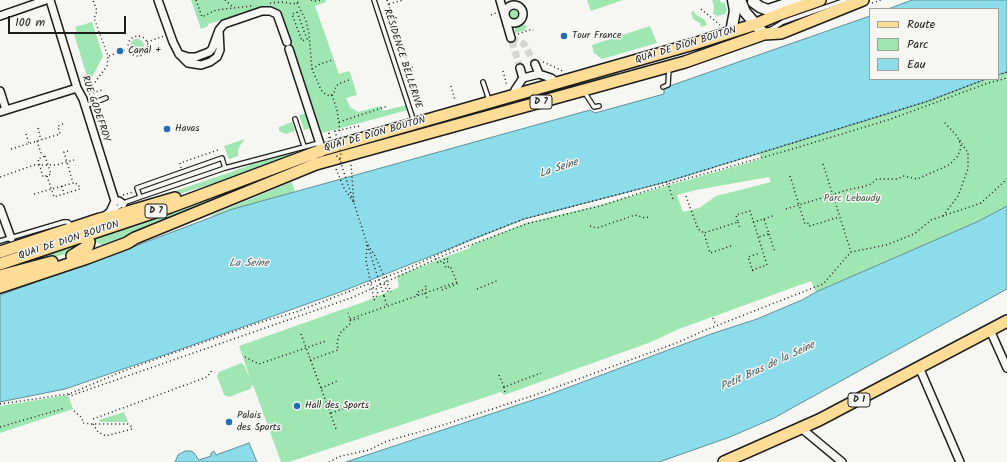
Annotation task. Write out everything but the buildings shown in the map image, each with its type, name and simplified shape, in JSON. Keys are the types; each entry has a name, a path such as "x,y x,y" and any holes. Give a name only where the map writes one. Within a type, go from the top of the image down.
{"main road":[{"path":"730,32 735,11 733,0"},
{"path":"740,0 745,12 764,34"},
{"path":"753,1 760,8 768,10 798,0"},
{"name":"QUAI DE DION BOUTON","path":"0,264 170,207 321,146 414,124 558,84 697,43 756,24 820,0"},
{"name":"QUAI DE DION BOUTON","path":"0,287 127,243 135,238 316,164 669,66 764,34 781,33 863,0"},
{"path":"753,1 756,14 756,24"},
{"name":"QUAI DE DION BOUTON","path":"604,84 630,71 748,34 753,31 756,24"},
{"path":"0,252 12,243 74,228 199,190 208,192"},
{"path":"72,256 88,246 88,240 81,237"},
{"path":"0,276 82,254 124,238 135,238"},
{"name":"D 1","path":"724,462 802,428 859,400 1007,321"}],"street":[{"path":"0,16 46,0"},
{"name":"RUE GODEFROY","path":"50,0 77,88 83,98 115,201"},
{"path":"158,0 172,42 188,63 201,65 210,62 217,57 220,50 219,30 224,24 262,11 270,11 277,14 321,146 316,164"},
{"path":"500,0 511,37"},
{"path":"535,64 540,74"},
{"path":"520,68 523,78"},
{"path":"513,97 515,90 523,78 540,74 551,78 558,84"},
{"path":"0,91 3,111 77,88"},
{"path":"100,219 110,212 115,201 119,201 123,204"},
{"path":"0,208 3,228 12,243"},
{"path":"990,330 1007,368"},
{"path":"920,367 960,462"},
{"path":"802,428 842,462"}],"lane":[{"name":"RÉSIDENCE BELLERIVE","path":"374,0 414,124"},
{"path":"764,34 783,22 846,0"},
{"path":"663,87 668,85 669,66"},
{"path":"483,82 490,103"},
{"path":"583,90 594,107 599,106"},
{"path":"85,106 106,98"},
{"path":"295,119 304,146"},
{"path":"110,212 123,204 140,197 225,168 304,146 321,146"},
{"path":"140,197 137,188 222,158 225,168"},
{"name":"QUAI DE DION BOUTON","path":"0,241 12,243"}],"path":[{"path":"93,0 97,11 94,18 108,56 107,66 88,91 89,96 102,90"},
{"path":"196,0 202,16"},
{"path":"225,0 234,8"},
{"path":"267,0 268,4"},
{"path":"311,0 324,0"},
{"path":"387,0 409,65 413,68"},
{"path":"389,5 403,0"},
{"path":"297,3 307,26 312,69 321,90 325,94 330,96 332,95"},
{"path":"701,9 720,25"},
{"path":"297,12 303,28 307,39 302,41 292,14 297,12"},
{"path":"303,28 307,26"},
{"path":"511,37 532,29 533,30"},
{"path":"147,42 170,34"},
{"path":"142,36 147,42 147,50 142,55 135,56 128,49 128,42 132,37 142,36"},
{"path":"108,56 128,49"},
{"path":"312,69 320,64 332,60"},
{"path":"545,66 541,62 562,71"},
{"path":"503,71 507,86"},
{"path":"69,394 70,396 351,298 447,254 526,224 600,206 668,184 789,150 891,119 988,83 1007,78"},
{"path":"340,133 337,110 332,95 336,86 349,80"},
{"path":"0,404 69,394 121,372 260,322 296,312 349,292 435,257 472,239 524,219 666,182 931,100 983,80"},
{"path":"451,86 455,100"},
{"path":"339,122 388,106"},
{"path":"889,113 891,119"},
{"path":"943,121 957,136 968,153 968,168 958,196 943,216"},
{"path":"11,149 60,134 58,126 65,123"},
{"path":"340,160 341,153 335,131 359,126 360,129"},
{"path":"38,128 41,140"},
{"path":"330,140 328,135 329,133 336,155 340,160 387,306"},
{"path":"26,134 29,144"},
{"path":"786,209 862,188 871,184 877,179 896,179 904,176 917,179 939,170 949,165 958,157 961,145 957,136"},
{"path":"37,141 42,157 45,156 51,174 47,176"},
{"path":"788,145 789,150"},
{"path":"180,163 218,150"},
{"path":"68,151 64,152 73,183"},
{"path":"34,194 51,189 73,183 78,184 80,189 54,197 51,189 47,176 43,176 38,159 42,157"},
{"path":"178,159 182,172"},
{"path":"0,178 34,165 56,166 74,160"},
{"path":"351,164 354,204"},
{"path":"823,164 851,252"},
{"path":"336,168 344,188 354,204"},
{"path":"790,176 805,224 809,223 810,226 839,217"},
{"path":"329,462 341,456 369,450 387,441 437,427 535,395 679,342 823,284 851,252 886,245 914,234 931,220 981,203 1007,178"},
{"path":"666,182 673,199"},
{"path":"62,186 64,194"},
{"path":"686,196 698,228 704,233 710,253 731,246"},
{"path":"740,230 736,216 750,211 767,264 752,270 748,257 760,253"},
{"path":"590,226 597,228 635,215 645,218 649,217"},
{"path":"754,222 775,215"},
{"path":"764,219 775,252"},
{"path":"704,233 738,222"},
{"path":"758,237 769,234"},
{"path":"367,243 375,256 391,292 387,291 384,284"},
{"path":"367,243 366,260 374,300 378,294 376,287"},
{"path":"435,257 438,263 447,258 448,261 444,263 446,268 450,266 457,282"},
{"path":"408,268 410,272"},
{"path":"477,289 499,280"},
{"path":"442,290 457,284 457,282"},
{"path":"350,318 457,282"},
{"path":"417,296 416,292 427,289 425,285"},
{"path":"349,292 351,298"},
{"path":"425,293 427,298"},
{"path":"310,360 338,350 338,337 343,329 351,323 348,313"},
{"path":"350,318 353,320 360,318"},
{"path":"713,318 716,326"},
{"path":"301,334 336,429"},
{"path":"245,357 260,364 326,341"},
{"path":"93,419 207,377 213,369"},
{"path":"504,387 541,373"},
{"path":"499,375 505,392"},
{"path":"321,388 337,381"},
{"path":"330,413 351,406"},
{"path":"0,427 65,408"},
{"path":"74,411 82,418 83,423 128,424 132,427 132,429 106,436 98,432 93,424"}],"green space":[{"path":"191,0 325,0 326,2 315,6 339,74 350,72 357,95 346,98 350,107 358,112 381,106 383,111 406,105 408,110 322,133 280,12 267,6 208,24 208,26 201,29"},
{"path":"587,0 623,0 591,11"},
{"path":"712,0 720,0 721,3 724,2 727,10 725,14 718,16 713,14 714,6"},
{"path":"512,10 516,10 518,11 518,19 512,20 509,17 509,13"},
{"path":"694,11 696,15 704,19 707,25 701,27 700,23 693,19 691,12"},
{"path":"92,22 103,56 89,83 74,34 77,32 75,27"},
{"path":"522,24 528,26 525,28 526,30 515,33 515,28"},
{"path":"650,26 657,43 602,59 594,53 592,45"},
{"path":"137,39 142,41 144,46 142,51 137,53 132,51 130,46 132,41"},
{"path":"618,72 618,74 578,88 429,129 428,124"},
{"name":"Parc Lebaudy","path":"1007,72 1007,206 979,221 816,292 811,281 679,329 651,342 504,395 501,392 289,462 281,462 253,385 250,389 229,397 224,395 217,376 219,372 241,363 244,365 251,381 239,346 369,300 399,287 397,276 470,248 471,245 526,223 600,205 761,159 759,153 926,102 983,80 999,80 999,75","holes":["769,177 771,182 716,196 699,208 683,212 677,195 696,190"]},
{"path":"307,113 311,128 304,130 299,115"},
{"path":"292,122 295,131 286,134 279,131 279,127"},
{"path":"416,127 418,132 326,157 327,152"},
{"path":"245,139 238,150 238,156 229,159 224,146"},
{"path":"292,152 293,155 222,181 122,211 121,208 135,205 248,166 254,162"},
{"path":"292,182 295,192 233,209 212,217 212,215"},
{"path":"210,196 212,198 196,207 139,231 102,245 96,242 95,239 97,236"},
{"path":"77,243 80,245 77,250 35,264 14,267 13,264"},
{"path":"68,395 73,409 0,433 0,406"},
{"path":"124,412 128,422 100,422 99,420"}],"water":[{"path":"912,0 1007,0 1007,72 999,75 999,8 891,8"},
{"name":"La Seine","path":"869,16 869,80 983,80 926,102 666,182 524,219 343,291 173,352 65,389 0,402 0,295 233,209 590,110 595,113 664,94 664,88"},
{"name":"Petit Bras de la Seine","path":"1007,206 1007,289 774,418 730,437 659,462 346,462 548,395 711,334 757,319 979,221"},
{"path":"249,443 257,462 175,462 178,455 185,451 191,451 199,460 211,456 211,453 214,451 216,455"}],"tunnel":[{"path":"520,68 511,38 524,44 535,64"}],"place":[{"name":"Tour France","path":"564,36"},
{"name":"Canal +","path":"120,51"},
{"name":"Havas","path":"167,129"},
{"name":"Hall des Sports","path":"297,406"},
{"name":"Palais des Sports","path":"229,422"}]}
